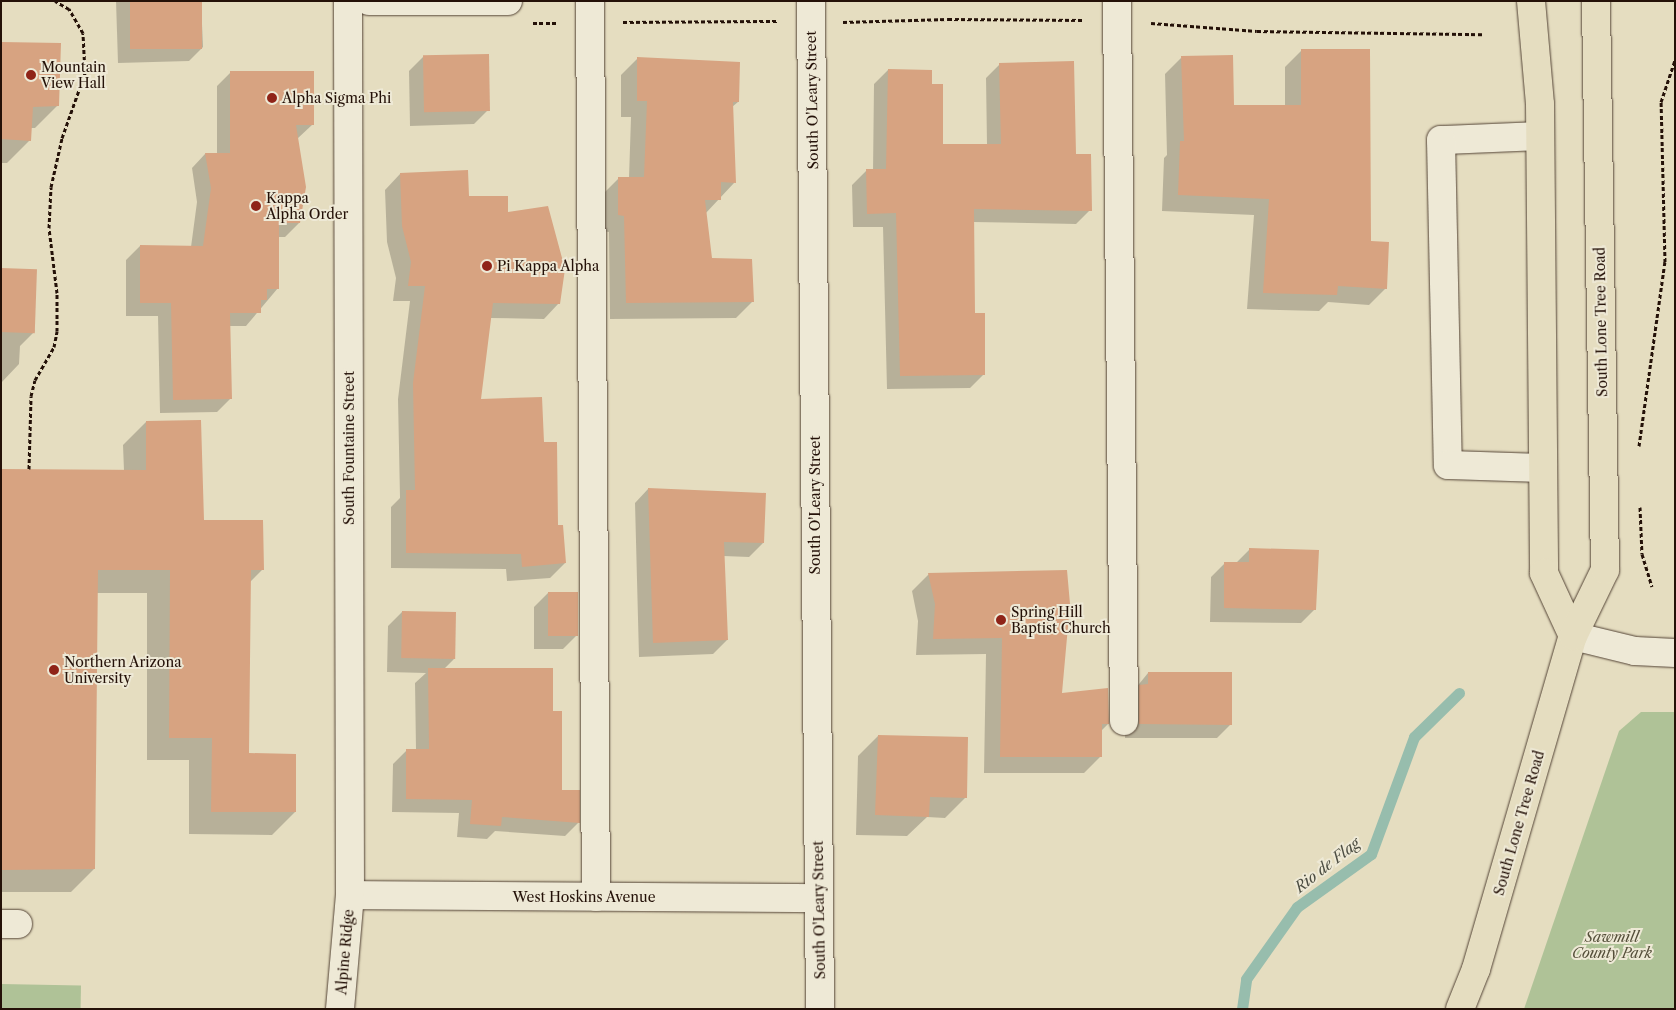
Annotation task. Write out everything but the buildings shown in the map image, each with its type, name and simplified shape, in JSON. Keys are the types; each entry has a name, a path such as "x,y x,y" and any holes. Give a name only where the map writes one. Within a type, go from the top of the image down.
{"main road":[{"path":"1531,1 1540,104 1538,136 1544,574 1573,636"},
{"name":"South Lone Tree Road","path":"1460,1009 1476,969 1573,636 1605,570 1596,1"}],"street":[{"name":"South Fountaine Street","path":"348,1 350,895"},
{"path":"369,1 508,1"},
{"path":"590,1 596,897"},
{"name":"South O'Leary Street","path":"811,1 820,1009"},
{"path":"1117,1 1124,721"},
{"path":"1538,136 1441,140 1441,150 1448,465 1544,468"},
{"path":"1573,636 1635,651 1675,652"},
{"name":"West Hoskins Avenue","path":"350,895 818,898"},
{"name":"Alpine Ridge","path":"340,1009 350,895"}],"path":[{"path":"29,468 31,396 35,380 54,347 57,331 57,293 49,228 51,187 60,146 85,73 83,33 69,9 55,1"},
{"path":"1638,450 1665,262 1661,102 1675,60"},
{"path":"1640,498 1642,554 1652,587"}],"green space":[{"name":"Sawmill County Park","path":"1641,712 1675,712 1675,1009 1524,1009 1619,731"},
{"path":"1,984 81,985 81,1009 1,1009"}],"waterway":[{"name":"Rio de Flag","path":"1242,1009 1246,979 1297,907 1371,854 1414,737 1459,693"}],"place":[{"name":"Mountain View Hall","path":"31,75"},
{"name":"Alpha Sigma Phi","path":"272,98"},
{"name":"Kappa Alpha Order","path":"256,206"},
{"name":"Pi Kappa Alpha","path":"487,266"},
{"name":"Spring Hill Baptist Church","path":"1001,620"},
{"name":"Northern Arizona University","path":"54,670"}]}
